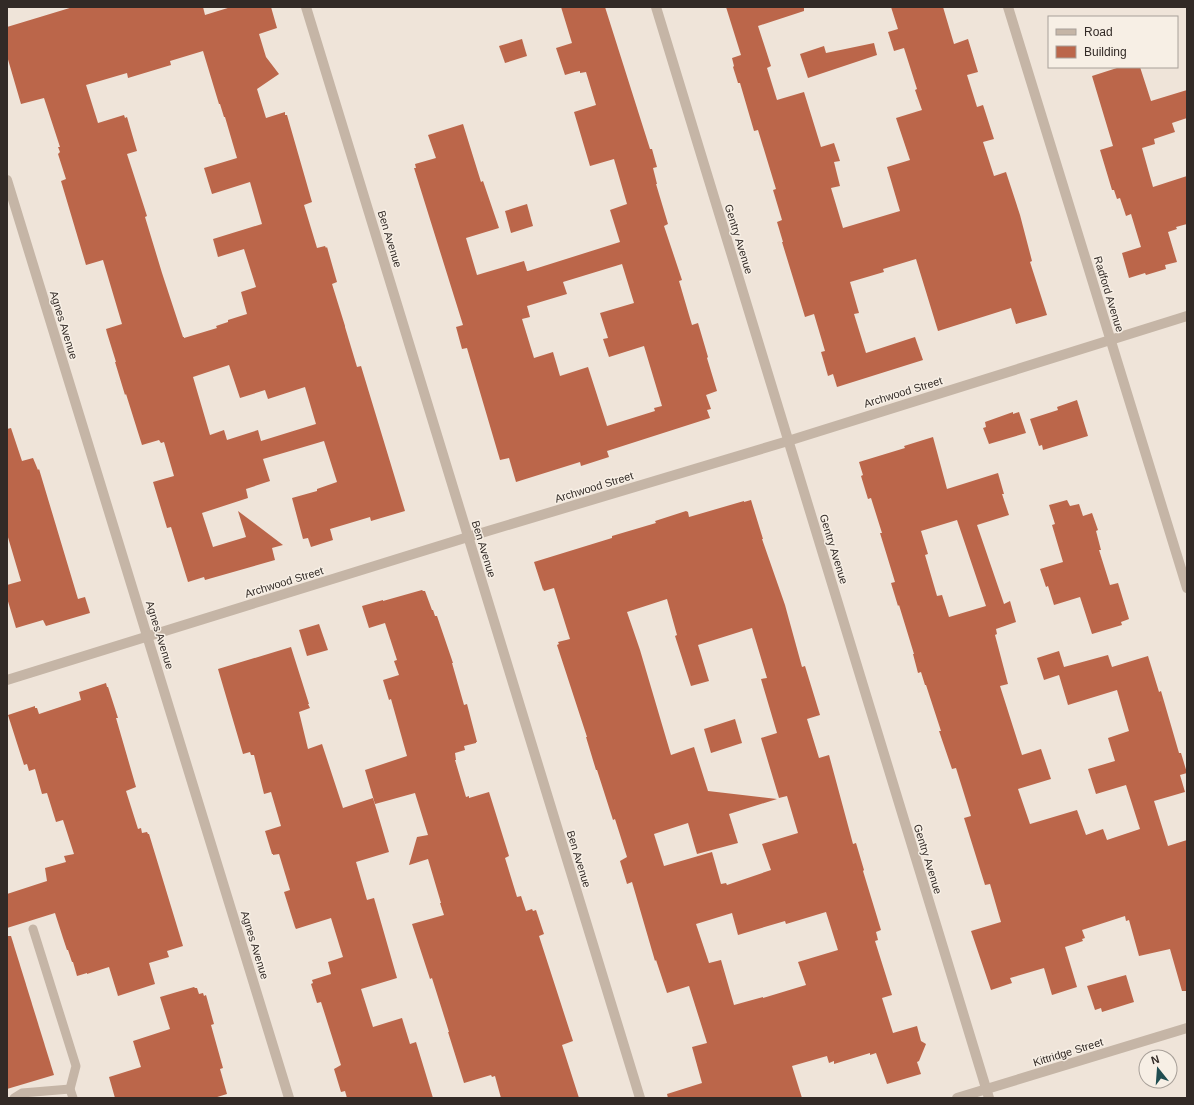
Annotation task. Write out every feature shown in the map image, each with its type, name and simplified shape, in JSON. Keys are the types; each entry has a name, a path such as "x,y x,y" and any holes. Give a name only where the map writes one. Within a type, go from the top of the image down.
{"street":[{"name":"Ben Avenue","path":"306,7 640,1098"},
{"name":"Gentry Avenue","path":"656,7 987,1094"},
{"name":"Radford Avenue","path":"1008,7 1187,588"},
{"name":"Agnes Avenue","path":"7,180 289,1098"},
{"name":"Archwood Street","path":"7,680 468,537 788,441 1187,316"},
{"name":"Kittridge Street","path":"957,1098 987,1094 1187,1028"}],"lane":[{"path":"33,929 76,1066 70,1089 73,1098"},
{"path":"14,1098 22,1093 70,1089"}],"building":[{"path":"73,7 203,7 205,15 231,7 271,7 277,28 259,34 266,57 279,74 257,89 266,118 285,112 285,115 287,115 312,202 304,205 317,248 327,247 337,282 332,284 357,367 361,366 405,511 371,521 370,517 330,529 333,540 311,547 308,538 303,539 292,498 317,491 317,489 337,482 324,441 263,459 270,481 246,489 248,498 202,513 213,547 246,537 238,511 283,545 272,548 275,560 205,580 204,577 188,582 171,527 167,528 153,482 174,476 164,442 161,443 159,440 142,445 126,394 125,395 106,329 122,324 103,260 86,265 61,181 66,179 58,154 60,152 58,147 60,147 44,98 21,104 7,56 7,27","holes":["203,51 237,158 204,168 212,194 250,182 262,224 213,239 218,257 244,249 256,287 241,292 247,314 228,320 228,322 216,326 217,328 184,338 162,273 145,217 147,216 127,154 137,151 127,117 125,118 124,115 98,123 86,85 127,73 128,78 171,65 170,61","229,365 240,398 265,390 268,399 305,387 316,424 261,441 258,430 227,440 224,430 210,435 193,377"]},
{"path":"561,7 605,7 657,167 653,168 656,184 668,224 664,226 682,280 679,281 692,325 698,323 717,391 706,395 711,409 707,410 710,418 607,451 609,457 581,466 580,462 516,482 509,458 500,460 467,348 462,349 456,327 463,325 414,168 416,168 415,164 436,158 428,135 463,124 481,182 483,181 499,228 466,238 477,275 524,261 528,271 620,242 610,210 627,204 614,159 590,166 574,112 596,105 586,72 580,73 580,71 565,75 556,48 572,43","holes":["622,264 634,303 600,313 608,338 603,339 609,357 644,346 662,406 654,408 655,411 607,426 588,367 560,376 553,352 534,358 522,319 530,317 527,306 567,294 563,282"]},
{"path":"726,7 804,7 804,11 758,26 771,66 767,68 777,100 804,92 821,147 834,143 840,161 834,162 840,186 831,188 843,228 900,211 887,167 910,160 896,118 922,110 904,48 894,51 888,32 898,29 891,7 943,7 954,44 968,39 978,72 967,75 977,107 983,105 994,139 983,142 994,176 1006,172 1020,215 1032,261 1030,262 1047,315 1016,324 1011,308 938,331 916,259 883,269 884,272 850,282 859,313 854,314 866,353 915,337 923,360 837,387 833,374 828,376 821,352 825,351 814,314 805,317 782,242 777,222 782,220 773,190 776,189 758,130 754,131 740,83 738,83 733,67 732,58 741,55"},
{"path":"522,39 527,56 505,63 499,46"},
{"path":"874,43 877,55 808,78 800,54 824,46 826,53"},
{"path":"1117,68 1140,68 1151,101 1187,90 1187,118 1172,123 1175,132 1154,139 1155,144 1142,148 1153,187 1187,176 1187,224 1176,227 1177,229 1168,232 1177,262 1165,265 1166,269 1129,278 1122,253 1141,247 1131,214 1126,216 1120,198 1117,199 1114,190 1112,190 1100,150 1113,146 1092,76"},
{"path":"527,204 533,226 511,233 505,211"},
{"path":"1077,400 1088,436 1043,450 1042,445 1039,446 1030,419 1058,410 1057,407"},
{"path":"1013,412 1013,414 1019,412 1026,433 989,444 983,428 986,427 985,422"},
{"path":"11,428 22,461 33,458 38,470 39,469 78,599 85,597 90,613 46,626 43,620 16,628 7,598 7,585 21,581 7,534 7,429"},
{"path":"933,437 947,489 998,473 1004,494 1002,494 1009,515 977,525 1004,604 1010,601 1016,622 996,629 997,634 995,635 1008,684 1000,686 1022,755 1041,749 1051,779 1018,789 1030,824 1077,810 1086,835 1103,829 1107,840 1140,829 1126,785 1096,794 1088,769 1115,761 1108,738 1129,731 1117,690 1068,705 1059,675 1044,680 1037,658 1059,651 1064,667 1108,655 1112,667 1148,656 1159,692 1161,691 1179,753 1181,753 1187,773 1180,775 1185,792 1154,801 1168,846 1187,840 1187,991 1182,991 1170,949 1139,956 1129,920 1126,921 1125,916 1082,930 1085,938 1082,939 1083,941 1065,947 1077,987 1052,995 1044,968 1010,978 1012,983 991,990 971,931 1001,922 990,884 985,885 964,818 971,816 956,768 952,769 926,685 921,672 918,673 914,654 891,583 895,582 880,533 882,533 871,498 868,499 861,476 863,475 859,462 905,448 904,446","holes":["957,520 986,606 949,617 942,595 937,596 925,555 928,554 921,531"]},
{"path":"751,500 762,539 785,605 802,667 805,666 820,715 807,719 819,758 829,755 853,844 856,843 881,930 876,932 878,940 875,941 892,995 882,998 893,1033 917,1026 921,1041 926,1044 919,1061 917,1062 921,1074 887,1084 876,1053 870,1055 870,1053 834,1064 834,1061 829,1063 827,1056 792,1066 802,1098 668,1098 667,1094 702,1083 692,1047 707,1043 689,986 667,993 656,960 655,961 632,882 627,884 620,861 627,857 615,819 613,820 596,770 587,737 557,645 559,644 558,642 570,639 554,588 543,590 534,562 612,538 612,536 656,523 655,521 686,511 688,512 689,517","holes":["667,599 677,635 675,636 691,686 709,681 698,645 752,628 767,678 761,679 777,733 761,738 779,798 787,796 798,833 762,844 771,870 727,885 726,883 721,884 712,852 664,866 654,834 688,823 697,854 738,843 729,814 777,799 708,791 694,747 671,755 640,650 627,612","826,912 838,950 798,962 806,985 734,1005 721,960 709,963 696,924 732,913 738,935 785,921 786,924"]},
{"path":"1067,500 1070,506 1079,504 1083,516 1092,513 1098,530 1096,531 1101,550 1099,550 1110,585 1118,583 1129,619 1121,622 1122,625 1092,634 1080,597 1054,605 1048,586 1046,587 1040,569 1063,562 1052,525 1055,524 1049,505"},
{"path":"422,590 425,591 432,610 435,616 437,616 453,663 464,705 467,704 477,742 464,746 465,750 455,753 455,760 466,797 469,796 469,798 489,792 509,856 505,858 517,897 521,896 526,911 532,909 533,911 536,910 544,934 539,936 573,1041 562,1045 579,1098 501,1098 495,1076 492,1077 491,1075 464,1083 432,978 430,979 412,924 444,915 428,859 409,865 417,837 428,835 415,793 375,804 365,770 407,756 391,699 389,700 383,680 399,675 394,661 397,660 385,623 369,628 362,606"},
{"path":"319,624 328,650 307,656 299,630"},
{"path":"291,647 310,708 299,712 308,749 322,744 343,808 373,798 389,852 356,862 367,900 374,898 397,978 361,989 373,1027 402,1018 410,1044 416,1042 433,1098 347,1098 345,1091 341,1092 334,1069 341,1065 321,1002 317,1003 311,984 313,983 312,980 331,974 328,962 343,957 331,918 296,929 295,927 284,892 290,890 279,854 272,854 265,831 281,826 271,792 264,794 254,755 251,755 250,752 243,754 218,669"},
{"path":"106,683 118,718 116,718 136,787 126,791 138,829 141,828 142,833 147,832 149,834 183,946 167,951 169,957 149,963 155,984 118,996 109,967 77,976 55,913 7,928 7,894 47,881 45,868 66,862 64,856 74,854 63,820 56,822 47,793 42,794 35,769 29,771 27,764 24,765 8,715 35,706 39,714 81,700 79,692"},
{"path":"735,719 742,743 711,753 704,729"},
{"path":"7,936 11,936 54,1075 7,1089"},
{"path":"1126,975 1134,1002 1102,1012 1101,1008 1095,1010 1087,986"},
{"path":"194,987 197,988 199,994 203,993 204,996 206,995 214,1024 211,1025 223,1068 220,1069 227,1094 214,1098 115,1098 109,1077 141,1067 133,1041 170,1029 160,997"}]}
